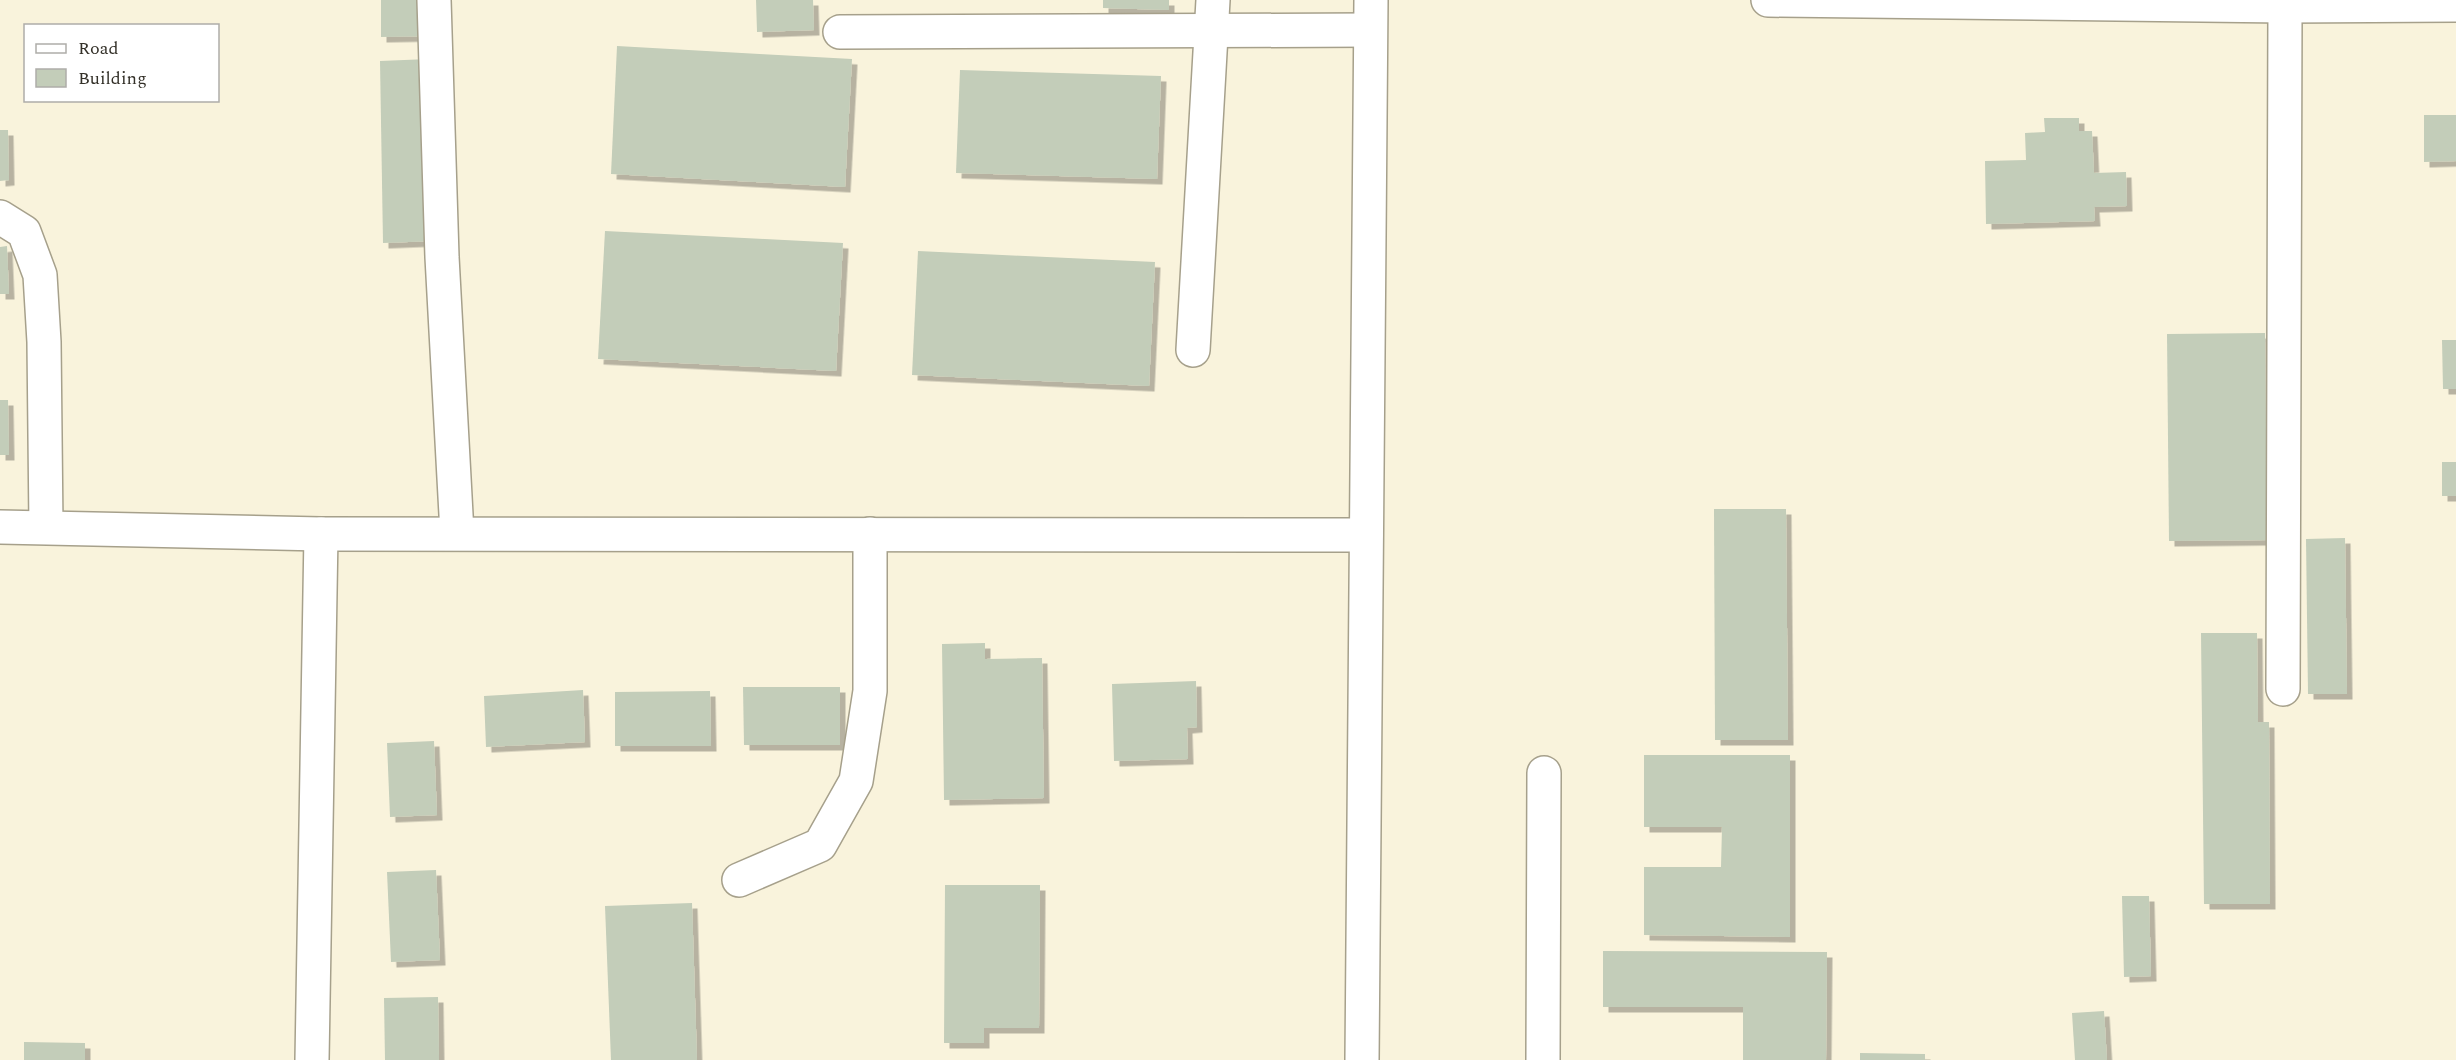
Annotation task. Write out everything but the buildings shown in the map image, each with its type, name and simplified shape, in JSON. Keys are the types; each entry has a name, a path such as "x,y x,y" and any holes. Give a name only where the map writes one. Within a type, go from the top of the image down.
{"street":[{"path":"434,0 442,257 457,533"},
{"path":"1768,0 2286,6 2456,5"},
{"path":"2283,689 2286,6"},
{"path":"840,32 1212,16 1371,15 1362,1060"},
{"path":"1193,350 1212,16"},
{"path":"0,217 24,231 40,275 44,354 46,527"},
{"path":"0,527 321,534 1366,535"},
{"path":"312,1060 321,534"},
{"path":"739,880 820,845 856,781 870,691 870,534"},
{"path":"1543,1060 1544,773"}]}
